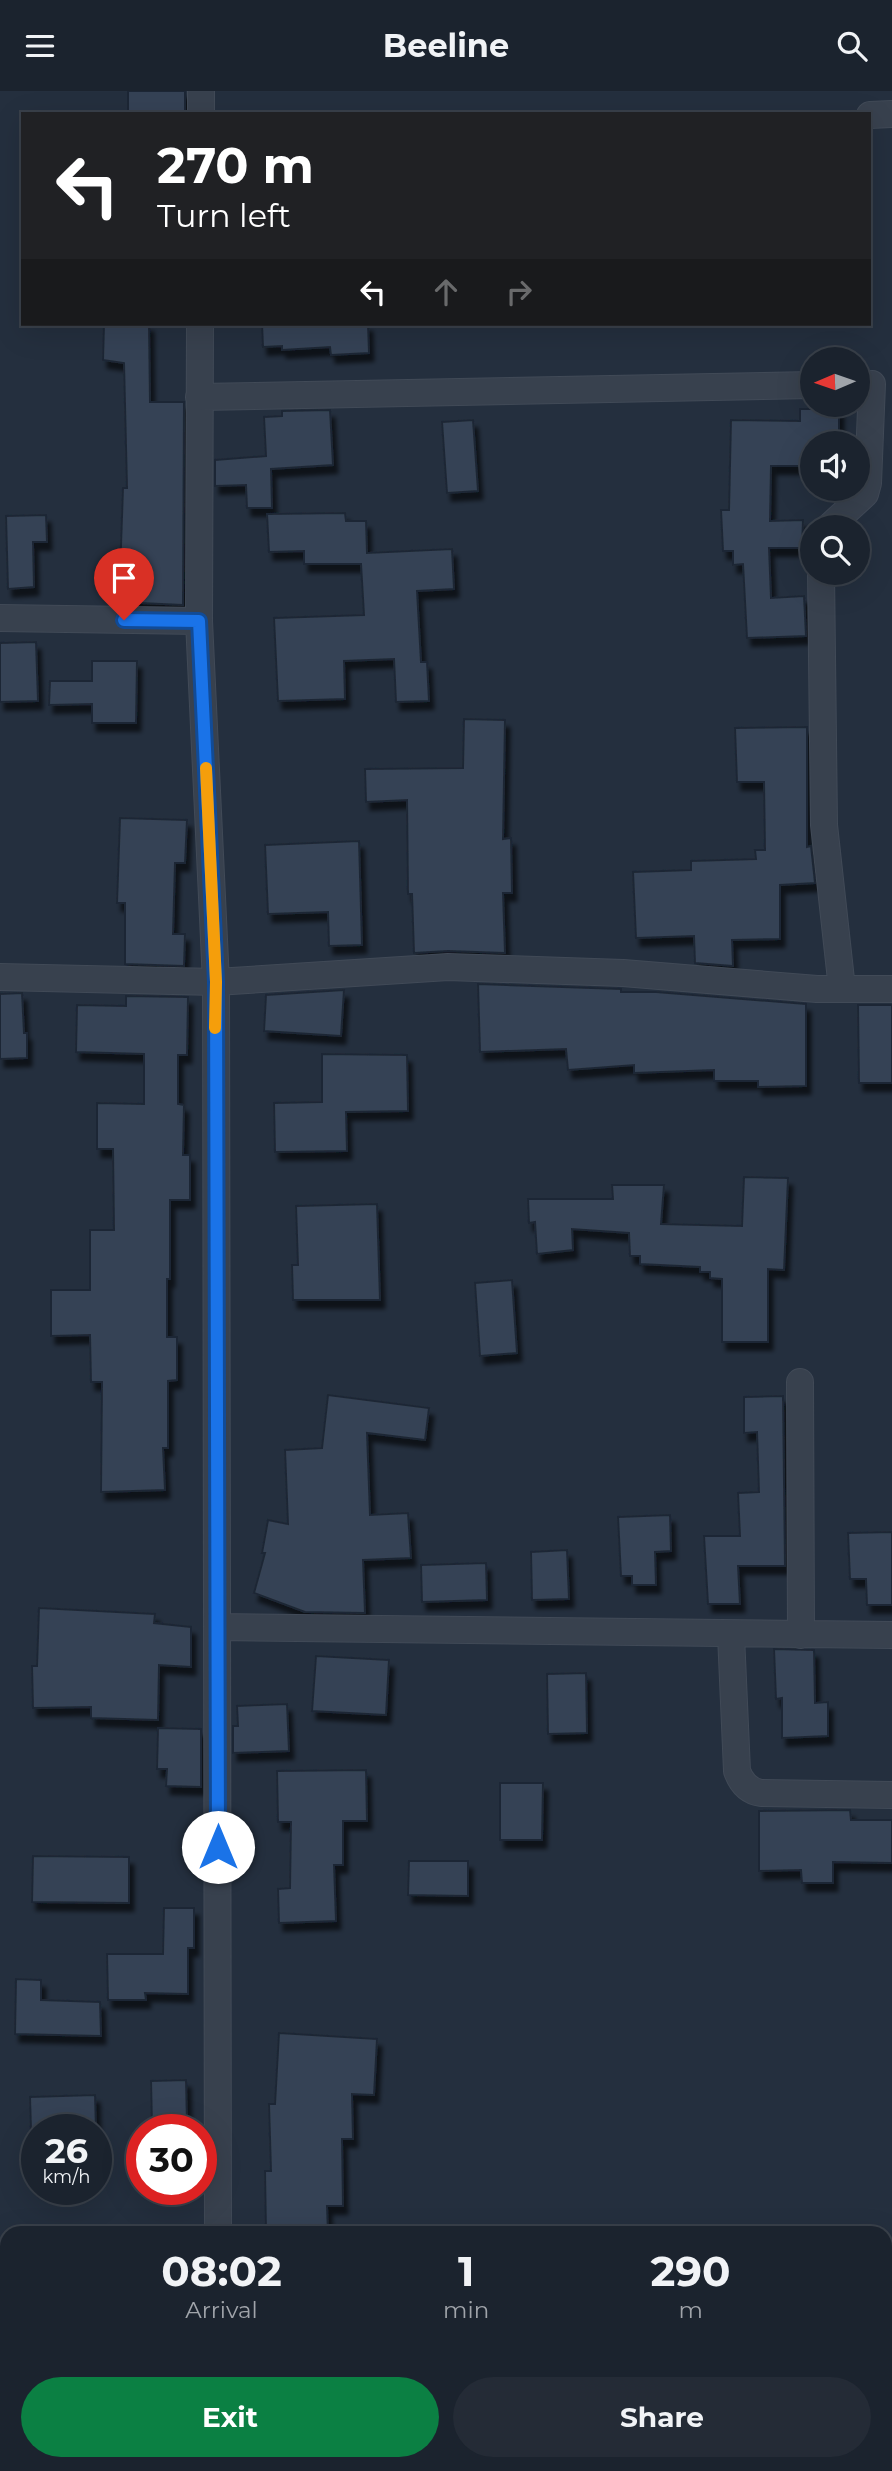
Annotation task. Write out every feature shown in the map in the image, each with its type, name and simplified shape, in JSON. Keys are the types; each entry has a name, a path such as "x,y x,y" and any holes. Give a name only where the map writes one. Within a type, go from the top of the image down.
{"street":[{"path":"201,91 201,112"},
{"path":"871,115 892,114"},
{"path":"200,326 199,621 216,982 218,2226"},
{"path":"843,515 866,494 874,384"},
{"path":"199,397 800,385"},
{"path":"821,585 824,825 842,989"},
{"path":"0,618 199,621"},
{"path":"0,977 216,982 448,967 623,973 794,988 892,989"},
{"path":"800,1383 800,1635"},
{"path":"218,1627 892,1635"},
{"path":"731,1635 737,1771 744,1784 754,1792 761,1793 892,1795"}],"building":[{"path":"128,91 185,91 185,112 128,112"},
{"path":"104,326 149,326 150,402 184,402 183,605 119,602 123,488 127,488 124,363 103,360"},
{"path":"262,326 368,326 369,353 331,355 330,347 282,350 282,346 263,347"},
{"path":"330,410 333,465 271,469 272,508 247,508 246,485 215,486 215,460 266,456 264,417 282,416 282,411"},
{"path":"800,417 839,417 839,431 800,431 800,466 771,466 770,521 800,520 800,548 769,548 771,598 804,596 806,636 747,638 743,564 733,565 733,551 723,551 721,510 729,510 731,420 800,421"},
{"path":"473,420 478,491 447,493 442,422"},
{"path":"345,513 346,521 366,521 367,553 452,549 454,589 417,591 421,662 427,662 429,701 396,702 394,659 344,661 345,699 278,701 274,618 364,615 361,564 304,564 304,551 269,552 267,514"},
{"path":"46,515 47,542 33,542 34,587 8,589 6,516"},
{"path":"36,642 38,701 0,702 0,643"},
{"path":"92,661 137,661 136,723 92,723 92,704 49,705 50,681 92,681"},
{"path":"464,719 505,720 503,839 511,838 512,893 503,893 505,953 414,953 412,894 408,894 407,800 366,802 365,769 463,768"},
{"path":"807,727 807,847 811,846 815,883 780,885 780,939 732,940 733,966 695,963 694,936 636,938 633,872 691,870 691,861 756,859 755,850 765,850 764,782 737,782 735,728"},
{"path":"120,818 187,820 185,863 175,863 173,934 185,934 184,966 125,964 125,903 117,903"},
{"path":"359,841 362,945 329,946 328,912 268,914 265,845"},
{"path":"478,984 621,989 621,992 656,992 806,1004 806,1086 758,1087 758,1081 714,1081 714,1070 634,1073 634,1065 568,1070 566,1049 480,1052"},
{"path":"344,990 341,1036 264,1031 266,995"},
{"path":"22,993 27,1058 0,1059 0,994"},
{"path":"126,996 188,997 187,1055 178,1055 178,1104 184,1105 183,1155 190,1155 190,1200 170,1200 167,1337 177,1337 177,1380 168,1381 168,1448 163,1448 165,1490 101,1492 102,1382 91,1382 90,1335 51,1336 51,1290 90,1290 90,1230 114,1230 113,1149 97,1149 97,1103 144,1104 144,1054 76,1052 77,1005 126,1006"},
{"path":"858,1005 892,1005 892,1083 859,1083"},
{"path":"322,1054 407,1055 408,1111 346,1112 347,1151 275,1152 274,1103 322,1102"},
{"path":"744,1177 788,1178 784,1270 768,1269 768,1342 722,1342 722,1279 710,1278 710,1272 700,1272 700,1267 640,1264 640,1256 630,1256 629,1233 572,1229 573,1250 537,1254 535,1222 529,1223 528,1199 613,1199 612,1185 664,1185 661,1224 742,1226"},
{"path":"377,1204 380,1300 293,1300 292,1265 298,1265 296,1206"},
{"path":"512,1280 517,1353 480,1356 475,1283"},
{"path":"328,1395 429,1408 425,1440 367,1433 370,1515 408,1513 411,1558 363,1560 365,1613 305,1612 254,1593 265,1553 262,1553 268,1520 288,1524 285,1450 322,1448"},
{"path":"783,1396 785,1566 738,1566 740,1604 708,1604 704,1536 740,1536 738,1493 759,1492 757,1432 744,1433 744,1397"},
{"path":"670,1515 671,1551 655,1552 656,1585 632,1585 632,1576 621,1576 618,1517"},
{"path":"892,1532 892,1605 867,1605 866,1579 850,1579 848,1533"},
{"path":"567,1550 569,1599 532,1600 531,1552"},
{"path":"486,1563 487,1600 422,1602 421,1565"},
{"path":"39,1608 155,1614 154,1623 191,1627 191,1667 159,1665 158,1720 91,1718 91,1707 33,1708 32,1666 37,1666"},
{"path":"774,1649 814,1650 815,1703 828,1702 828,1736 782,1738 782,1698 776,1699"},
{"path":"316,1656 389,1660 386,1715 312,1711"},
{"path":"586,1673 587,1733 548,1734 547,1674"},
{"path":"287,1704 289,1751 233,1753 233,1726 238,1726 237,1706"},
{"path":"158,1728 201,1729 201,1787 166,1786 167,1769 157,1769"},
{"path":"366,1770 367,1821 343,1821 343,1865 334,1865 336,1921 279,1923 278,1889 290,1888 291,1822 278,1822 277,1771"},
{"path":"500,1783 543,1783 542,1840 500,1840"},
{"path":"850,1810 851,1820 892,1820 892,1863 833,1862 833,1883 802,1883 801,1870 759,1871 759,1811"},
{"path":"33,1856 129,1857 129,1903 32,1902"},
{"path":"409,1861 468,1861 468,1896 408,1895"},
{"path":"164,1908 194,1908 194,1948 188,1948 188,1994 145,1993 146,2000 108,2000 107,1954 163,1954"},
{"path":"16,1979 41,1980 41,2000 100,2002 101,2036 15,2034"},
{"path":"279,2033 377,2039 374,2095 352,2094 353,2139 342,2139 343,2206 327,2206 328,2226 266,2226 265,2171 271,2171 269,2104 275,2104"},
{"path":"186,2080 187,2114 152,2114 151,2081"},
{"path":"95,2095 96,2114 31,2114 30,2097"}],"slow traffic":[{"path":"206,768 216,982 215,1028"}],"route":[{"path":"124,620 199,621 216,982 218,1847"}]}
